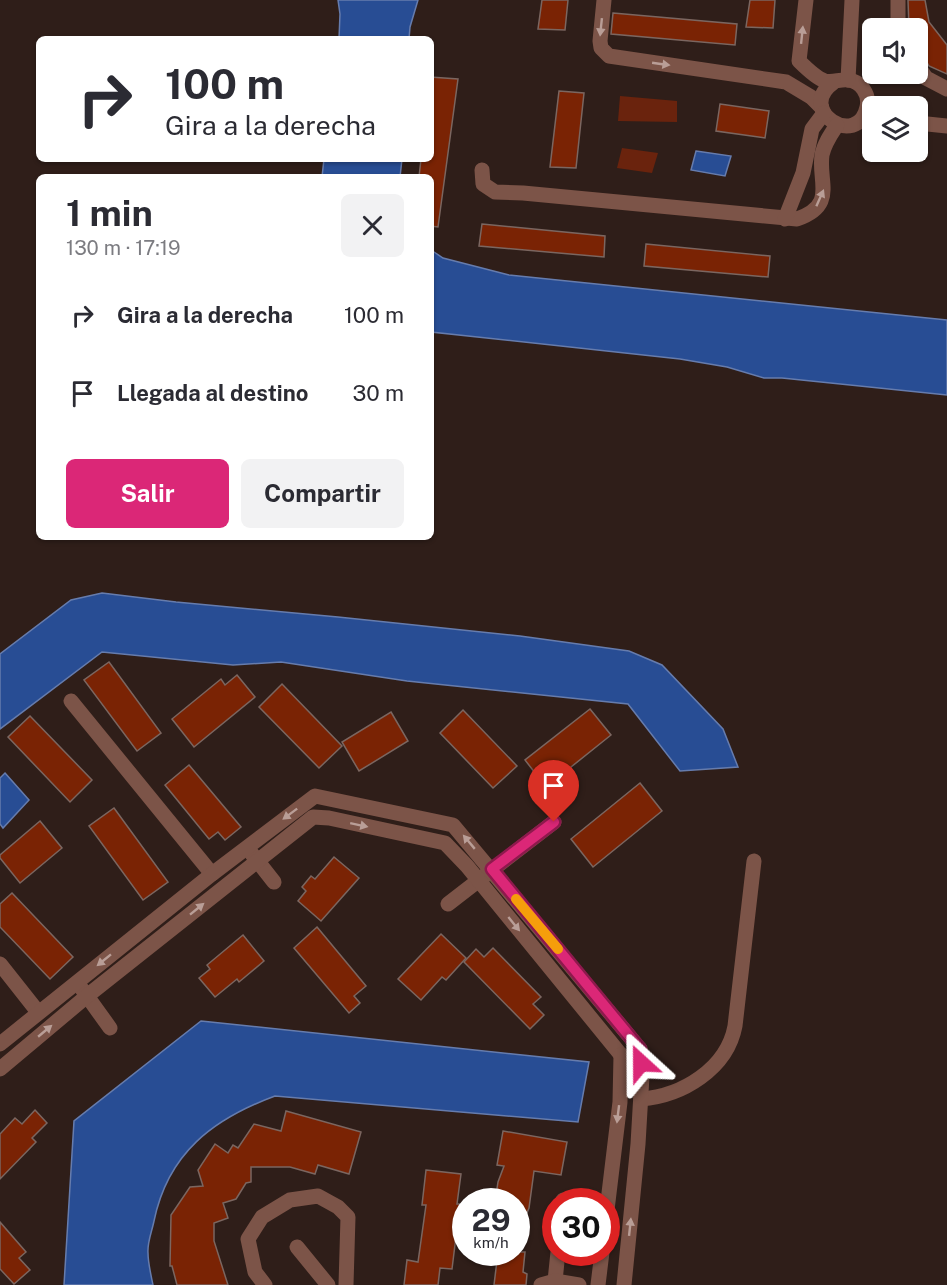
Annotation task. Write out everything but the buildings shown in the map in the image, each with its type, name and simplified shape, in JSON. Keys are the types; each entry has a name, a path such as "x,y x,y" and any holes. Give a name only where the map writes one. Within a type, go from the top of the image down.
{"street":[{"path":"604,0 600,41 601,48 609,56 786,82 812,97 827,118 837,125 849,126 862,119"},
{"path":"806,0 799,62 822,81 855,82 866,96"},
{"path":"841,81 852,0"},
{"path":"898,0 898,18"},
{"path":"928,79 947,89"},
{"path":"785,219 803,173 812,129 823,110 822,96 829,86 841,81"},
{"path":"928,124 947,126"},
{"path":"482,170 483,184 495,192 564,196 785,219 805,216 813,211 821,200 824,183 821,164 823,150 837,125"},
{"path":"71,701 212,874"},
{"path":"0,1044 212,874 315,796 453,825 640,1049 641,1099 624,1285"},
{"path":"0,1069 87,996 313,817 329,818 445,843 478,879 621,1055 620,1102 610,1188"},
{"path":"448,904 554,822"},
{"path":"247,847 274,882"},
{"path":"641,1099 664,1095 691,1083 716,1065 728,1051 735,1026 754,861"},
{"path":"126,943 137,956"},
{"path":"0,964 38,1012"},
{"path":"77,982 110,1028"},
{"path":"621,1055 640,1049"},
{"path":"265,1285 255,1272 248,1239 262,1217 290,1200 318,1196 338,1207 348,1217 346,1285"},
{"path":"297,1247 328,1285"},
{"path":"553,1266 548,1283 579,1285"},
{"path":"598,1285 600,1266"}],"shaded area":[{"path":"620,96 677,101 677,122 618,121"},
{"path":"622,148 658,153 652,173 617,168"}],"water":[{"path":"338,0 418,0 409,36 339,36"},
{"path":"696,151 731,156 725,176 691,170"},
{"path":"324,162 402,162 400,174 322,174"},
{"path":"434,252 443,258 509,275 947,320 947,395 764,378 727,367 680,359 434,332"},
{"path":"102,593 520,636 629,651 662,665 723,729 738,767 680,771 628,704 407,681 281,662 233,665 102,652 0,729 0,654 71,600"},
{"path":"5,773 29,800 3,828 0,824 0,778"},
{"path":"201,1021 589,1062 578,1122 275,1096 253,1105 213,1128 196,1142 170,1176 161,1197 148,1245 148,1261 153,1285 64,1285 74,1121"}],"slow traffic":[{"path":"516,899 558,949"}],"route":[{"path":"554,822 492,869 640,1049 641,1063"}]}
